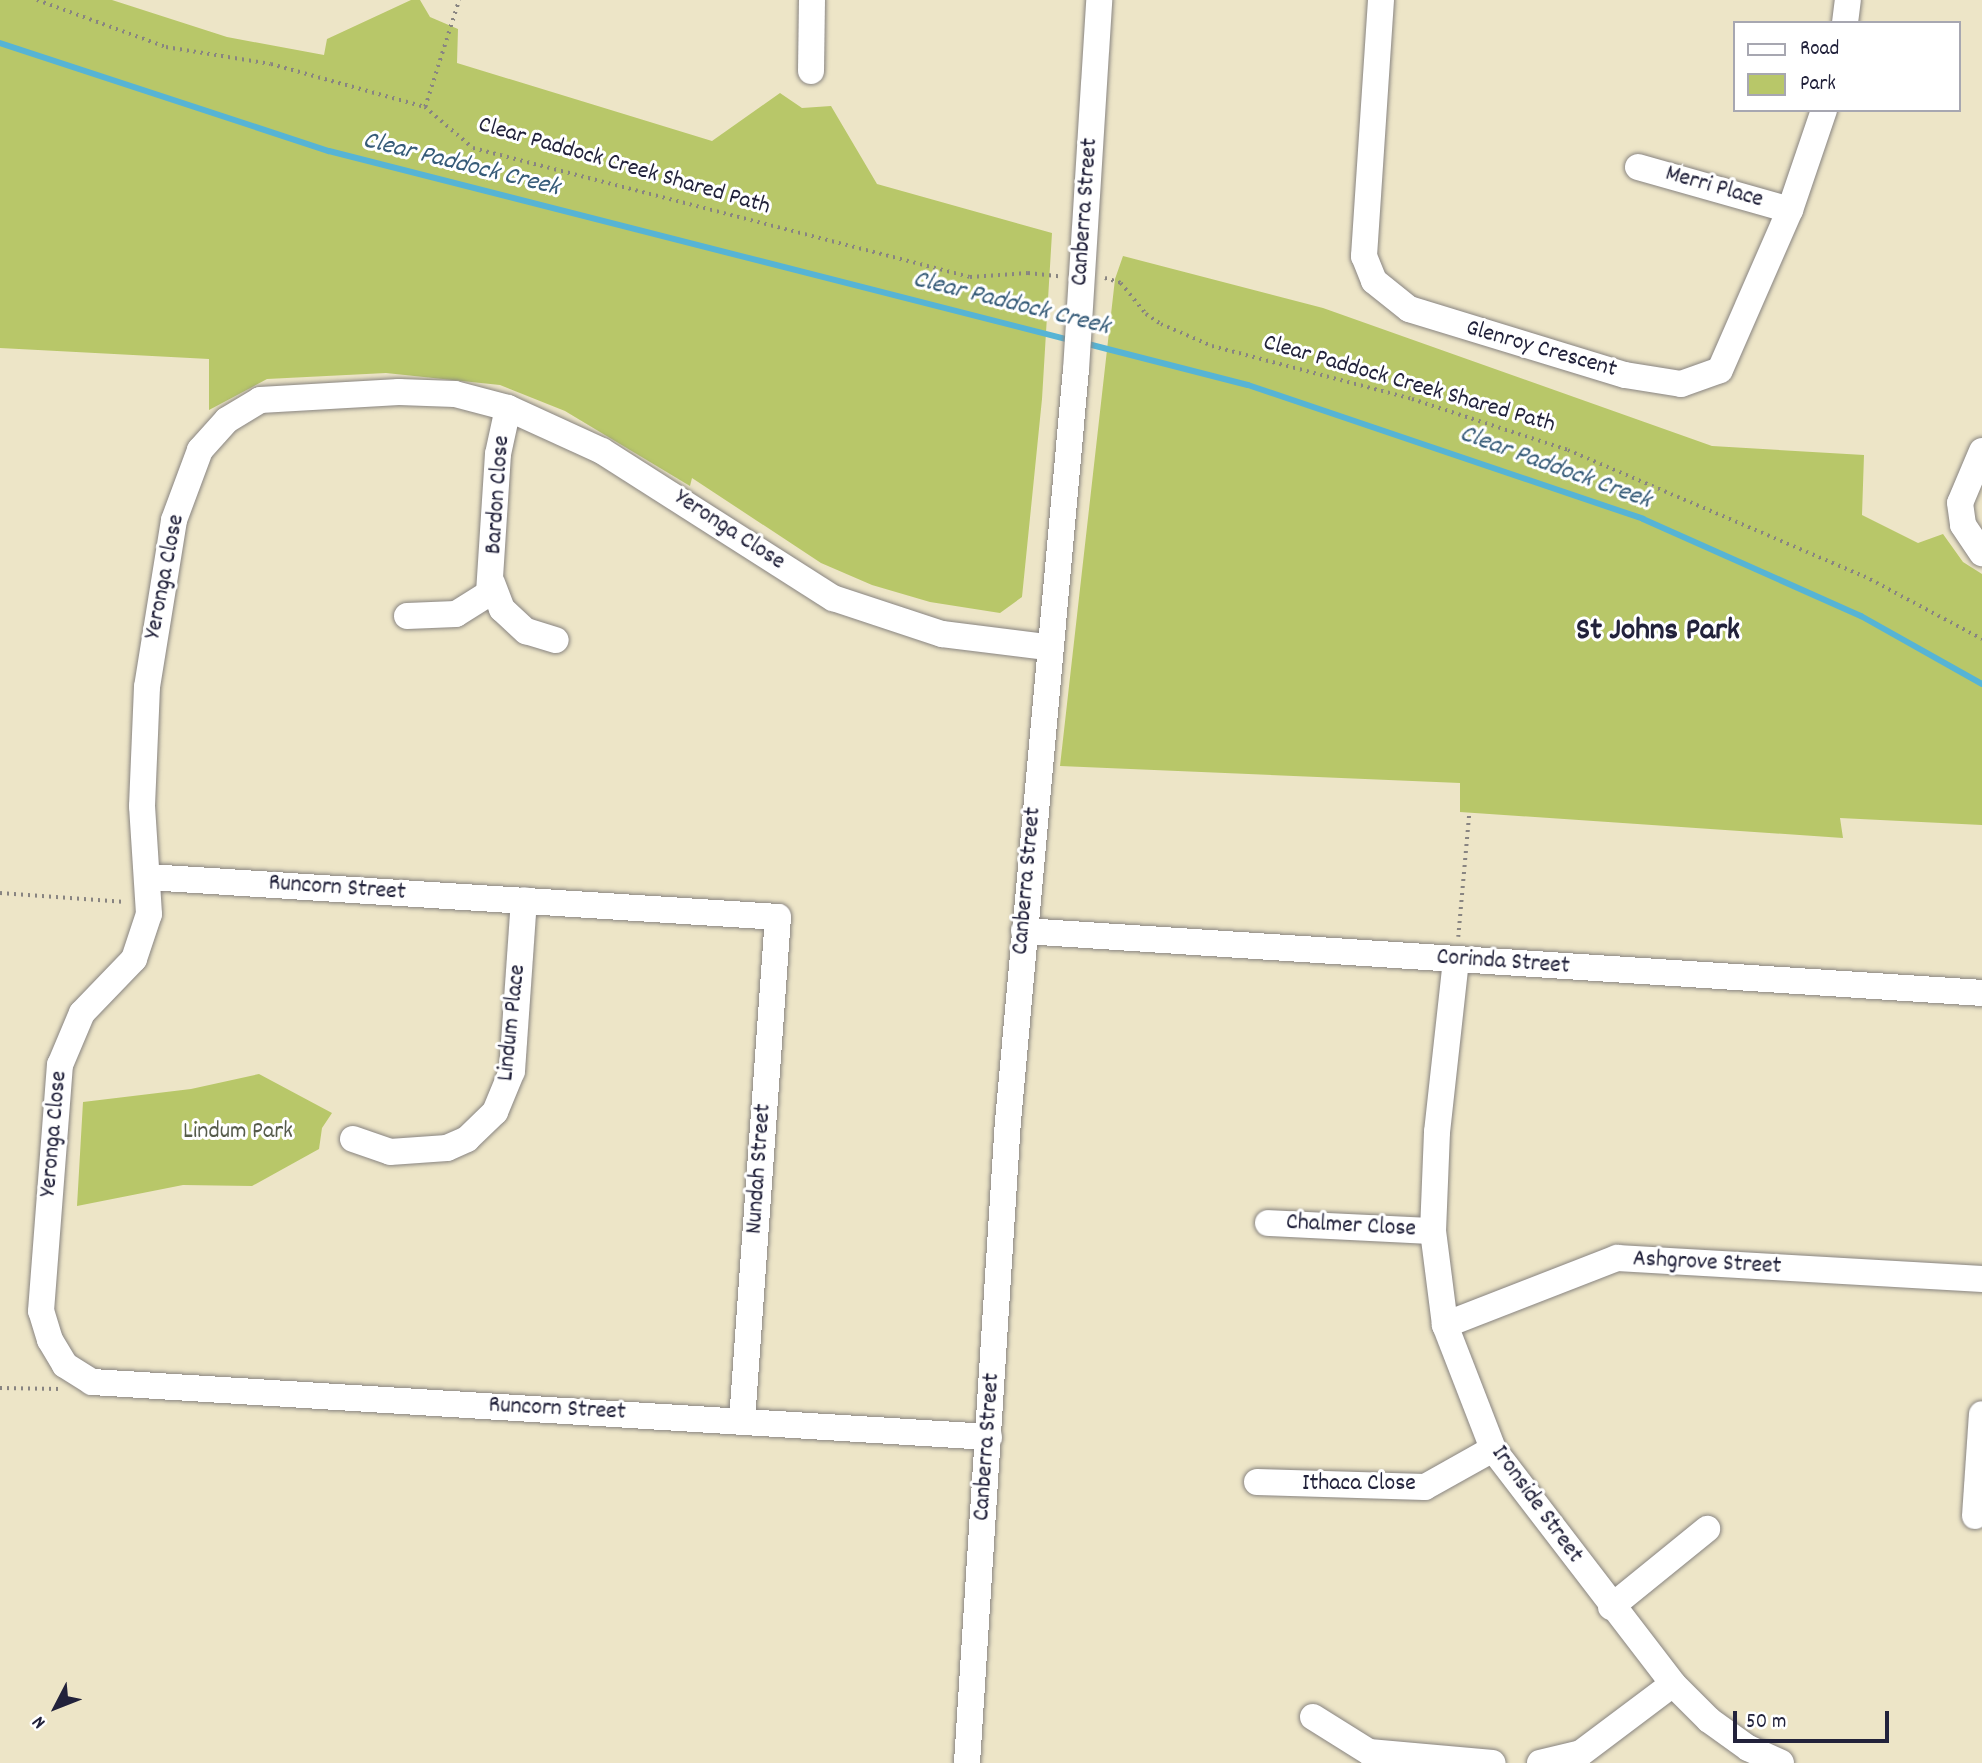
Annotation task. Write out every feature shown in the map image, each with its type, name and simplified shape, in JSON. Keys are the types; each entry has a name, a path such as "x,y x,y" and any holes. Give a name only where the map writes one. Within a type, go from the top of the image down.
{"street":[{"path":"811,71 812,0"},
{"name":"Canberra Street","path":"967,1763 1024,931 1047,647 1076,370 1100,0"},
{"name":"Glenroy Crescent","path":"1381,0 1364,256 1374,281 1409,309 1625,375 1681,384 1720,370 1790,210 1823,112"},
{"path":"1845,21 1848,0"},
{"name":"Merri Place","path":"1638,167 1790,210"},
{"name":"Yeronga Close","path":"125,1386 92,1382 65,1365 50,1340 41,1311 60,1065 82,1013 134,959 149,914 142,806 147,687 174,520 200,450 227,420 260,400 421,393 455,394 508,408 602,451 833,598 942,634 1047,647"},
{"name":"Bardon Close","path":"508,408 498,454 492,583 502,610 526,631 556,640"},
{"path":"1982,451 1960,503 1963,525 1974,547 1982,553"},
{"name":"Bardon Close","path":"407,616 456,614 479,604 492,583"},
{"name":"Runcorn Street","path":"148,877 778,917"},
{"name":"Lindum Place","path":"354,1139 390,1152 447,1148 467,1139 495,1112 512,1071 524,900"},
{"name":"Nundah Street","path":"743,1421 778,917"},
{"name":"Corinda Street","path":"1024,931 1982,993"},
{"name":"Ironside Street","path":"1456,960 1437,1132 1433,1231 1445,1325 1493,1449 1611,1607 1673,1684 1709,1720 1748,1748 1781,1763"},
{"name":"Chalmer Close","path":"1268,1223 1433,1231"},
{"name":"Ashgrove Street","path":"1445,1325 1618,1258 1982,1279"},
{"name":"Runcorn Street","path":"125,1386 989,1437"},
{"path":"1975,1516 1982,1413"},
{"name":"Ithaca Close","path":"1257,1482 1320,1488 1424,1487 1493,1449"},
{"path":"1611,1607 1707,1529"},
{"path":"1540,1763 1581,1753 1673,1684"},
{"path":"1313,1717 1369,1752 1493,1763"}],"path":[{"name":"Clear Paddock Creek Shared Path","path":"37,0 166,47 271,64 425,107 473,148 970,276 1028,273 1056,276"},
{"path":"425,107 458,0"},
{"name":"Clear Paddock Creek Shared Path","path":"1103,278 1121,283 1146,314 1161,324 1212,346 1412,399 1568,450 1864,576 1982,639"},
{"path":"1456,960 1469,813"},
{"path":"0,893 126,901 127,911"}],"green space":[{"path":"0,0 112,0 227,37 324,55 327,39 411,0 420,0 430,17 458,29 457,63 712,141 780,93 802,108 831,106 877,184 1052,233 1042,399 1022,597 1000,613 930,602 872,585 821,563 692,478 690,486 565,411 500,385 386,373 267,379 209,410 209,359 0,348"},
{"path":"1123,256 1323,308 1712,446 1864,455 1862,515 1918,543 1943,534 1963,562 1982,574 1982,825 1840,818 1843,838 1460,812 1460,783 1060,766 1115,279"},
{"name":"Lindum Park","path":"259,1074 332,1113 322,1128 319,1149 252,1186 183,1185 77,1206 83,1102 191,1089"}],"waterway":[{"name":"Clear Paddock Creek","path":"0,43 329,151 1070,340"},
{"name":"Clear Paddock Creek","path":"1084,343 1248,385 1643,519 1861,616 1982,684"}],"district":[{"name":"St Johns Park","path":"1658,632"}]}
